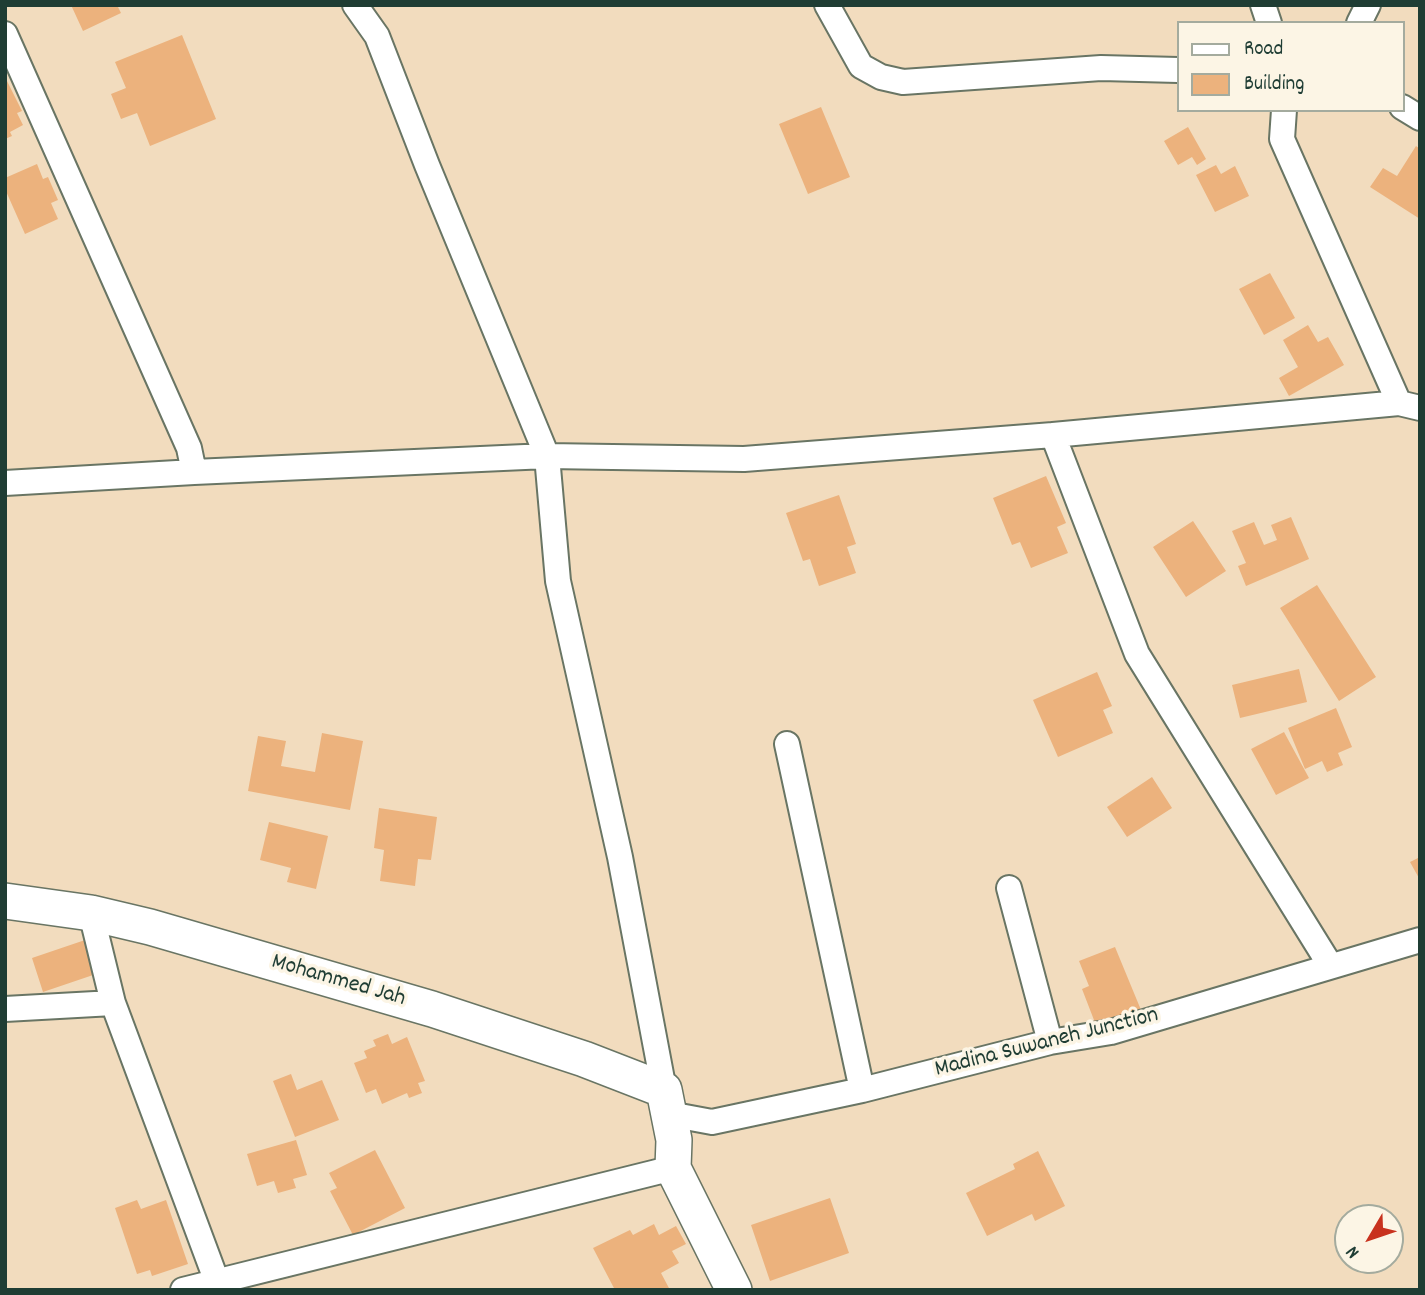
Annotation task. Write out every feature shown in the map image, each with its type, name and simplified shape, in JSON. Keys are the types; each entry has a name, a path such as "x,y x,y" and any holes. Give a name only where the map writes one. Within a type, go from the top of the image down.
{"street":[{"path":"355,5 377,36 547,456 558,581 620,857 674,1140 673,1168 734,1290"},
{"path":"827,5 861,66 881,78 903,82 1101,68 1176,70"},
{"path":"1360,21 1368,5"},
{"path":"5,34 189,448 194,472"},
{"path":"1404,108 1420,118"},
{"path":"5,483 547,456 744,459 1409,405 1282,139 1284,112"},
{"path":"1053,435 1137,654 1330,965"},
{"path":"787,744 862,1090"},
{"path":"1009,888 1050,1042"},
{"name":"Mohammed Jah","path":"5,901 91,913 149,927 432,1009 584,1059 666,1102"},
{"path":"91,913 113,1003 217,1282"},
{"name":"Madina Suwaneh Junction","path":"666,1102 712,1122 862,1090 1050,1042 1111,1032 1420,940"},
{"path":"5,1009 113,1003"},
{"path":"183,1290 673,1168"}],"building":[{"path":"71,5 117,5 121,13 83,31"},
{"path":"182,35 216,119 150,146 137,113 121,119 111,94 126,88 115,62"},
{"path":"5,77 22,111 17,113 23,125 10,132 12,136 5,139"},
{"path":"821,107 850,177 808,194 779,124"},
{"path":"1188,127 1206,159 1197,165 1192,157 1178,165 1164,141"},
{"path":"1416,146 1420,149 1420,219 1370,187 1383,168 1397,176"},
{"path":"37,164 43,179 48,177 58,200 51,203 58,219 25,234 5,189 5,178"},
{"path":"1216,165 1221,174 1235,166 1249,196 1215,212 1196,175"},
{"path":"1270,273 1295,318 1264,335 1239,289"},
{"path":"1308,325 1318,342 1328,337 1344,365 1289,396 1279,378 1298,367 1283,340"},
{"path":"1046,476 1066,523 1057,527 1068,553 1031,568 1020,542 1012,545 993,498"},
{"path":"839,495 856,544 847,547 856,573 819,586 810,559 803,561 786,513"},
{"path":"1291,517 1309,559 1246,586 1238,566 1246,563 1232,531 1254,522 1264,545 1277,540 1271,525"},
{"path":"1193,521 1226,571 1186,597 1153,547"},
{"path":"1317,585 1376,677 1339,701 1280,608"},
{"path":"1299,669 1307,702 1240,718 1232,685"},
{"path":"1097,672 1112,706 1103,710 1113,733 1058,757 1033,700"},
{"path":"1336,708 1352,747 1338,753 1343,765 1327,772 1322,761 1305,769 1288,728"},
{"path":"1284,732 1309,778 1276,795 1251,749"},
{"path":"322,733 363,741 350,810 248,791 258,736 286,741 281,766 315,772"},
{"path":"1152,777 1172,808 1127,837 1107,807"},
{"path":"379,808 437,817 431,860 418,859 415,886 380,881 384,850 374,848"},
{"path":"269,822 328,836 316,889 287,882 291,868 260,860"},
{"path":"1420,857 1420,880 1410,862"},
{"path":"88,939 99,973 43,992 32,958"},
{"path":"1115,947 1141,1010 1099,1033 1082,989 1089,986 1079,961"},
{"path":"388,1034 392,1044 407,1037 425,1081 418,1083 422,1093 409,1098 407,1093 382,1104 376,1089 366,1093 354,1063 367,1058 364,1051 376,1046 373,1040"},
{"path":"291,1074 297,1090 322,1080 339,1120 295,1137 273,1081"},
{"path":"296,1140 307,1175 293,1179 296,1188 278,1193 274,1181 257,1186 247,1154"},
{"path":"375,1150 405,1208 353,1235 330,1191 337,1188 329,1173"},
{"path":"1038,1151 1065,1206 1035,1221 1032,1214 987,1236 966,1193 1015,1169 1013,1164"},
{"path":"830,1198 849,1253 770,1281 751,1225"},
{"path":"137,1200 141,1209 166,1200 188,1264 152,1276 150,1270 137,1274 115,1208"},
{"path":"654,1224 659,1235 676,1226 686,1244 672,1251 679,1263 661,1273 670,1290 615,1290 593,1248 630,1230 633,1235"}]}
